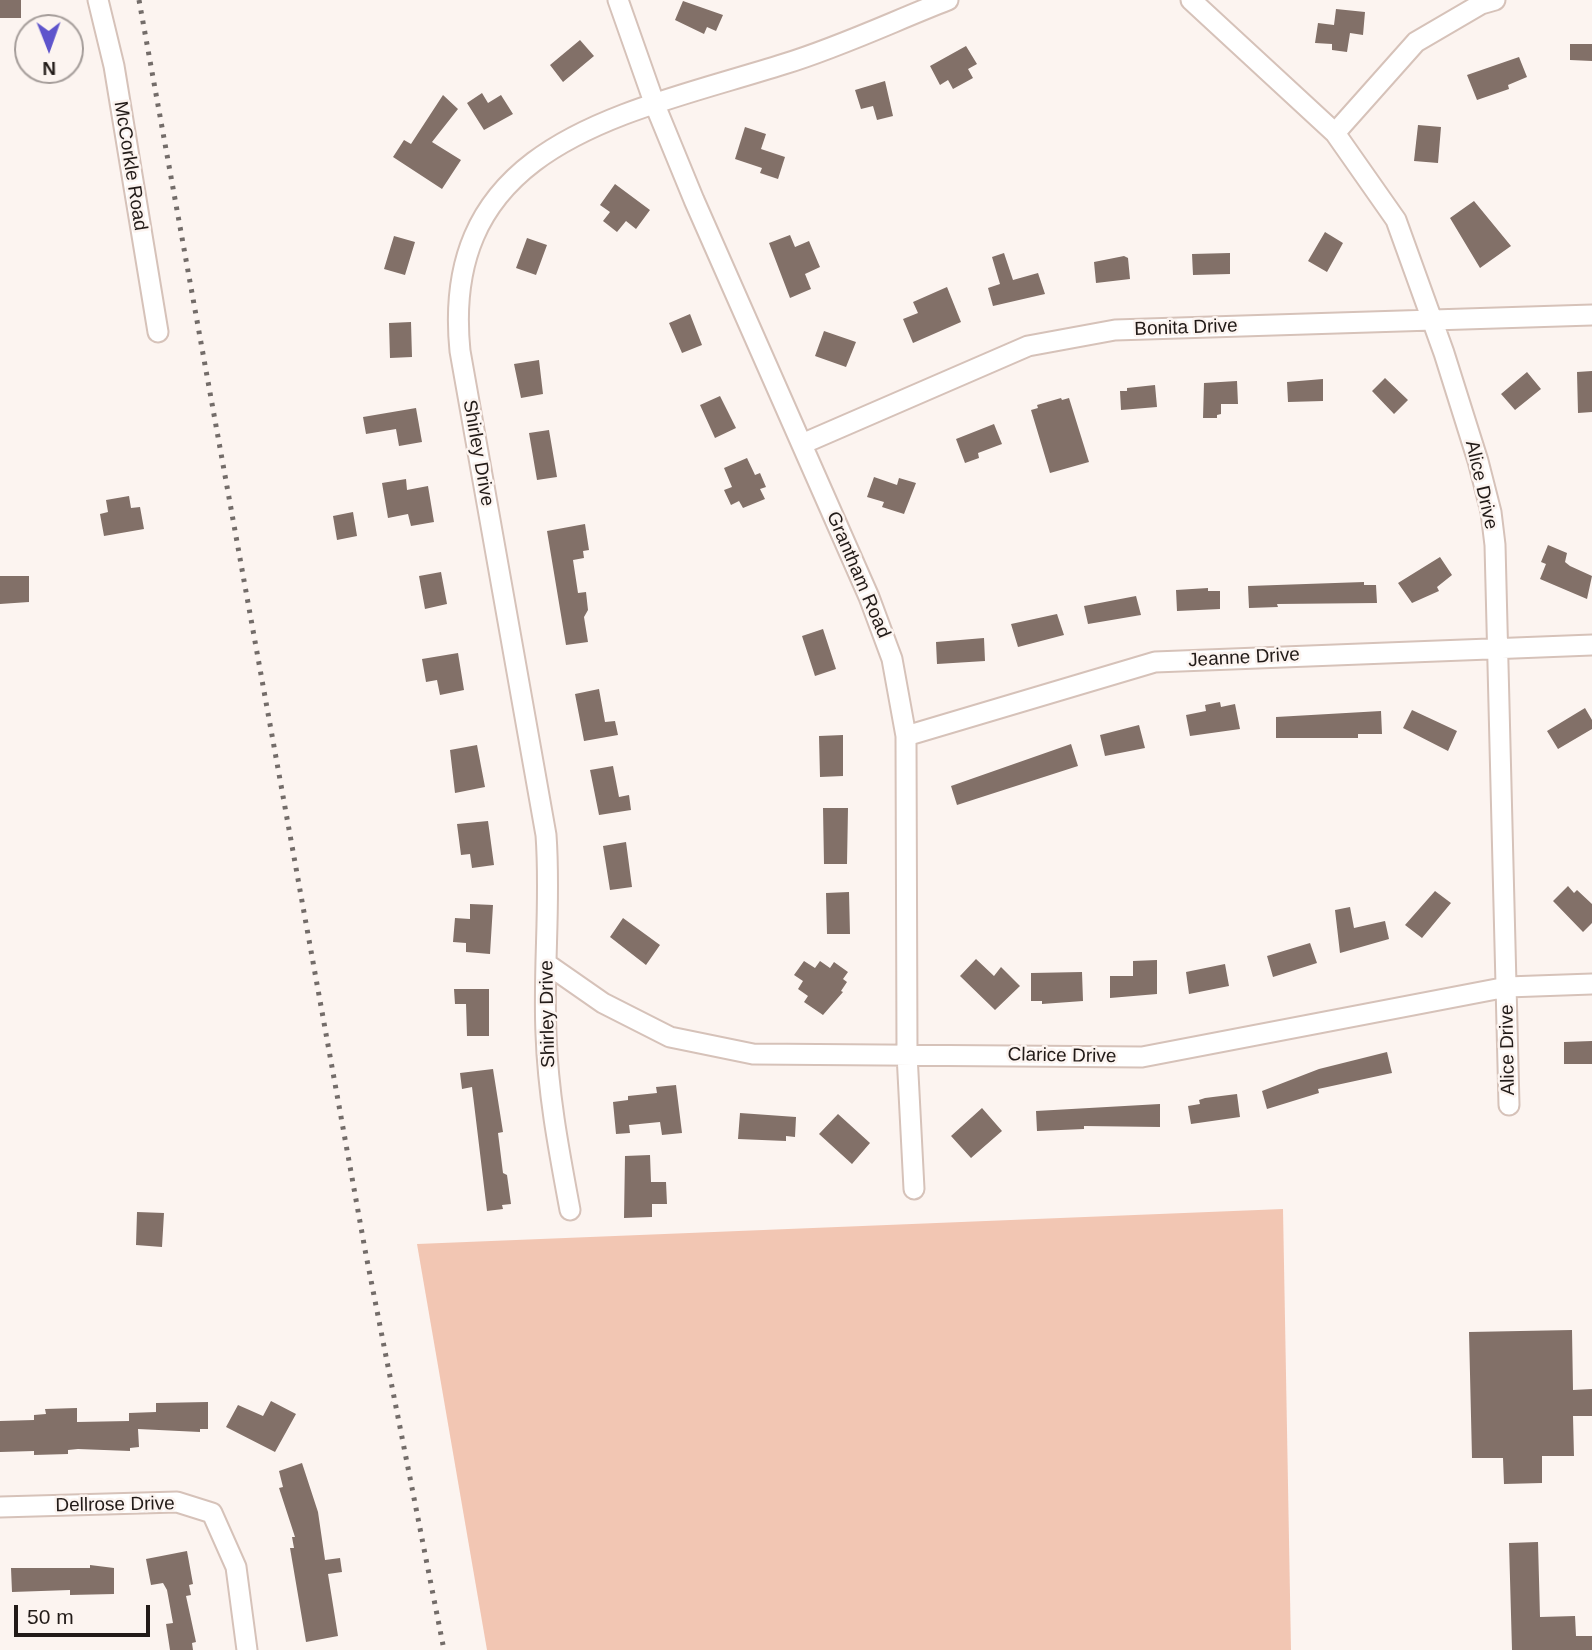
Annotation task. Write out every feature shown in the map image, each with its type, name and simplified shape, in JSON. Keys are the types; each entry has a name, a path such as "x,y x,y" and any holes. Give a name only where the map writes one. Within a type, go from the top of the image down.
{"street":[{"name":"McCorkle Road","path":"98,0 114,66 158,332"},
{"name":"Grantham Road","path":"618,0 655,105 869,597 892,659 906,736 907,1054 914,1189"},
{"name":"Shirley Drive","path":"570,1210 554,1130 548,1067 549,878 546,835 460,351 456,311 462,267 491,202 513,176 559,144 655,105 789,63 948,0"},
{"name":"Alice Drive","path":"1191,0 1335,133 1396,220 1457,394 1490,512 1499,646 1509,1105"},
{"path":"1335,133 1416,42 1481,5 1495,0"},
{"name":"Bonita Drive","path":"802,444 1028,346 1115,330 1592,315"},
{"name":"Jeanne Drive","path":"906,736 1155,662 1499,646 1592,645"},
{"name":"Clarice Drive","path":"547,964 603,1003 670,1037 753,1054 1142,1057 1507,987 1592,984"},
{"name":"Dellrose Drive","path":"0,1507 177,1502 212,1513 236,1567 247,1650"}],"shaded area":[{"path":"1283,1209 1291,1650 487,1650 417,1244"}],"building":[{"path":"0,0 21,0 21,14 14,14 14,18 0,18"},
{"path":"683,1 723,15 716,31 707,27 704,34 675,20"},
{"path":"1336,9 1365,12 1363,35 1350,33 1347,52 1332,50 1332,44 1315,43 1318,23 1334,25"},
{"path":"580,40 594,56 563,82 550,65"},
{"path":"1570,44 1592,44 1592,61 1570,60"},
{"path":"966,46 977,64 968,69 973,78 953,89 948,80 940,85 930,66"},
{"path":"1519,57 1527,77 1508,85 1509,89 1477,100 1467,75"},
{"path":"885,81 893,116 877,120 873,106 861,109 855,90"},
{"path":"482,93 488,103 501,95 513,114 484,130 467,103"},
{"path":"443,95 458,109 432,142 461,160 442,189 393,157 404,140 411,144"},
{"path":"1418,125 1441,127 1438,163 1414,161"},
{"path":"745,127 766,134 761,149 785,157 778,179 760,173 762,168 735,159"},
{"path":"615,184 650,210 636,229 626,221 617,232 603,221 610,212 600,205"},
{"path":"1474,201 1511,246 1480,268 1450,218"},
{"path":"1325,232 1343,243 1327,272 1308,261"},
{"path":"790,235 795,247 809,241 820,267 805,274 811,289 790,298 769,243"},
{"path":"394,236 415,242 405,275 384,269"},
{"path":"527,238 547,245 536,275 516,268"},
{"path":"1004,253 1013,280 1038,273 1045,294 993,306 988,288 1000,284 992,257"},
{"path":"1230,253 1230,274 1193,275 1192,254"},
{"path":"1124,256 1128,258 1130,279 1096,283 1094,262"},
{"path":"947,287 961,322 913,343 903,319 918,313 913,302"},
{"path":"690,314 702,345 682,353 669,323"},
{"path":"411,322 412,357 390,358 389,323"},
{"path":"824,331 856,342 846,367 815,356"},
{"path":"539,360 543,394 521,398 514,364"},
{"path":"1592,371 1592,412 1578,413 1577,372"},
{"path":"1527,372 1541,389 1515,410 1501,394"},
{"path":"1385,378 1408,400 1394,414 1372,391"},
{"path":"1323,379 1323,401 1288,402 1287,382"},
{"path":"1237,381 1238,404 1221,404 1221,414 1217,415 1217,418 1203,418 1204,383"},
{"path":"1155,385 1157,407 1121,410 1120,391"},
{"path":"720,396 736,428 715,438 700,405"},
{"path":"1069,398 1089,462 1050,473 1031,410 1038,408 1037,405"},
{"path":"416,408 422,442 399,446 396,429 366,434 363,417"},
{"path":"994,424 1002,444 978,453 979,458 965,463 956,439"},
{"path":"549,430 557,477 537,480 529,433"},
{"path":"747,458 755,475 760,473 766,487 760,489 765,499 743,508 739,501 731,505 724,490 732,487 724,468"},
{"path":"874,477 897,485 899,478 916,483 904,514 882,507 884,502 867,497"},
{"path":"406,479 407,490 428,486 434,522 411,526 408,514 388,518 382,483"},
{"path":"129,496 131,508 140,507 144,529 104,536 100,514 108,512 106,500"},
{"path":"353,512 357,536 337,540 333,516"},
{"path":"585,524 589,550 583,551 584,558 573,560 578,593 586,592 588,610 584,617 588,642 566,645 547,531"},
{"path":"1548,545 1567,553 1565,562 1570,566 1592,576 1587,599 1540,579 1546,564 1541,562"},
{"path":"1440,557 1452,575 1437,587 1439,591 1412,603 1398,583"},
{"path":"441,572 447,604 425,609 419,576"},
{"path":"0,576 29,576 29,602 0,604"},
{"path":"1364,582 1364,585 1376,585 1377,603 1277,604 1278,607 1249,608 1248,586"},
{"path":"1208,588 1208,591 1220,591 1220,609 1177,611 1176,590"},
{"path":"1136,596 1141,615 1088,624 1084,606"},
{"path":"1057,614 1064,635 1018,647 1011,624"},
{"path":"823,629 836,669 815,676 802,636"},
{"path":"984,638 985,661 937,664 936,642"},
{"path":"458,653 464,690 440,695 437,680 426,682 422,659"},
{"path":"599,689 605,722 615,721 618,735 584,741 575,694"},
{"path":"1220,702 1221,707 1235,704 1240,729 1190,736 1186,715 1206,711 1205,705"},
{"path":"1585,708 1592,720 1592,729 1558,749 1547,731"},
{"path":"1412,710 1457,731 1448,751 1403,728"},
{"path":"1381,711 1382,734 1358,734 1358,738 1276,738 1276,717"},
{"path":"1139,725 1145,748 1105,756 1100,735"},
{"path":"843,735 843,776 820,777 819,736"},
{"path":"1071,744 1078,766 957,805 951,786"},
{"path":"477,745 485,787 455,793 450,750"},
{"path":"613,766 619,797 629,795 631,810 599,815 590,770"},
{"path":"823,808 848,808 847,864 824,864"},
{"path":"488,821 494,865 472,868 470,854 461,855 457,824"},
{"path":"626,842 632,887 610,890 603,846"},
{"path":"1568,886 1574,893 1577,890 1592,904 1592,923 1583,932 1553,901"},
{"path":"1435,891 1451,903 1422,938 1405,925"},
{"path":"849,892 850,934 827,934 826,893"},
{"path":"470,904 493,905 490,954 466,952 466,943 453,942 455,918 470,919"},
{"path":"1350,907 1354,928 1385,921 1389,939 1340,953 1335,910"},
{"path":"623,918 660,945 646,965 610,937"},
{"path":"1310,943 1317,963 1273,977 1267,956"},
{"path":"976,959 994,976 1001,967 1020,986 995,1010 960,976"},
{"path":"1157,960 1157,994 1110,998 1110,976 1133,976 1133,961"},
{"path":"804,961 815,968 820,961 830,968 834,962 848,972 843,979 847,982 841,991 843,992 823,1015 804,1002 808,996 798,989 803,981 794,975"},
{"path":"1225,964 1229,986 1189,994 1186,972"},
{"path":"1082,972 1083,1001 1042,1004 1042,1001 1031,1001 1031,973"},
{"path":"454,989 489,989 489,1036 467,1036 466,1004 455,1004"},
{"path":"1592,1041 1592,1064 1564,1064 1564,1042"},
{"path":"1387,1052 1392,1073 1318,1089 1319,1093 1267,1109 1262,1091 1319,1069"},
{"path":"493,1069 503,1132 498,1133 503,1173 507,1175 511,1204 502,1205 503,1209 487,1211 472,1087 462,1089 460,1073"},
{"path":"676,1085 682,1133 662,1135 660,1122 629,1125 630,1133 616,1134 613,1102 628,1100 628,1096 657,1093 656,1087"},
{"path":"1237,1094 1240,1117 1191,1124 1188,1106 1200,1104 1199,1100 1205,1098"},
{"path":"1160,1104 1160,1127 1084,1126 1084,1129 1037,1131 1036,1111"},
{"path":"982,1108 1002,1131 971,1158 951,1136"},
{"path":"740,1113 796,1117 795,1137 786,1136 786,1141 738,1139"},
{"path":"838,1114 870,1143 852,1164 819,1134"},
{"path":"650,1155 651,1182 666,1182 667,1204 652,1204 652,1217 624,1218 625,1156"},
{"path":"137,1212 164,1213 162,1247 136,1245"},
{"path":"1572,1330 1573,1390 1592,1389 1592,1416 1573,1416 1574,1456 1542,1456 1542,1483 1504,1484 1503,1458 1472,1458 1469,1332"},
{"path":"271,1401 296,1414 275,1452 226,1427 238,1405 263,1416"},
{"path":"208,1402 208,1429 200,1429 200,1432 138,1429 139,1447 130,1448 130,1451 78,1449 68,1450 68,1454 34,1455 34,1451 0,1452 0,1421 34,1420 34,1415 46,1414 45,1409 77,1408 77,1422 129,1421 129,1413 156,1412 156,1403"},
{"path":"302,1463 318,1512 325,1560 340,1558 342,1572 328,1574 338,1636 306,1642 290,1548 294,1548 292,1537 295,1537 279,1488 283,1487 279,1471"},
{"path":"1538,1542 1540,1617 1575,1616 1576,1636 1592,1636 1592,1650 1512,1650 1509,1543"},
{"path":"187,1551 193,1584 189,1585 191,1595 186,1596 196,1642 192,1643 193,1650 170,1650 166,1624 173,1623 167,1590 163,1583 151,1585 146,1559"},
{"path":"90,1565 114,1568 114,1594 70,1595 70,1590 12,1592 11,1568 90,1568"}],"railway":[{"path":"139,0 366,1255 444,1650"}]}
